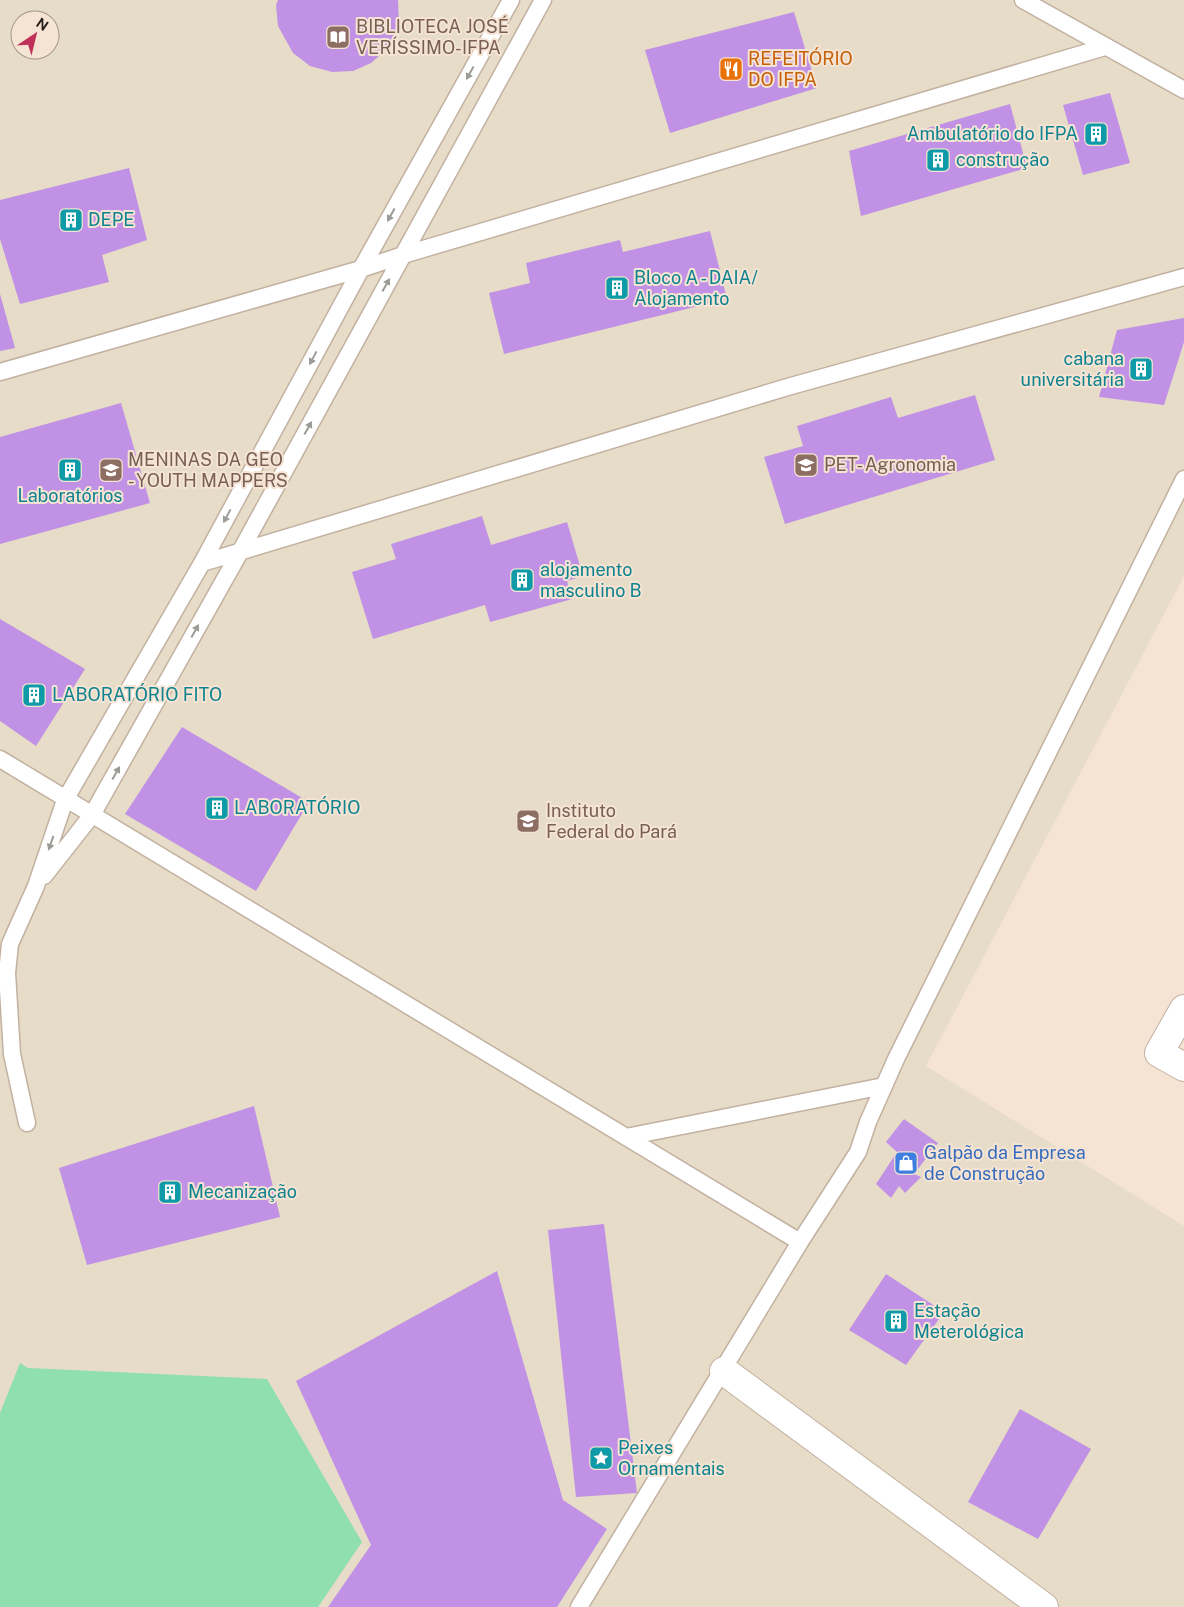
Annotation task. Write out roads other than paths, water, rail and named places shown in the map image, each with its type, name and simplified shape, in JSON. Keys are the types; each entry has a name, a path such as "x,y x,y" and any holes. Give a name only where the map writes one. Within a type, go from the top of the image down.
{"street":[{"path":"1184,1009 1159,1053 1184,1067"},
{"path":"724,1371 1044,1607"}],"lane":[{"path":"27,1123 12,1054 7,973 10,944 36,886 65,800 202,563 361,269 511,0"},
{"path":"36,886 92,816 240,552 542,0"},
{"path":"1023,0 1184,90"},
{"path":"0,372 361,269 403,254 1105,47"},
{"path":"202,563 790,386 1184,277"},
{"path":"579,1607 724,1371 800,1242 858,1152 896,1059 1184,479"},
{"path":"0,760 800,1242"},
{"path":"626,1137 884,1086"}],"place":[{"name":"BIBLIOTECA JOSÉ VERÍSSIMO-IFPA","path":"338,37"},
{"name":"REFEITÓRIO DO IFPA","path":"731,69"},
{"name":"Ambulatório do IFPA","path":"1096,134"},
{"name":"construção","path":"938,160"},
{"name":"DEPE","path":"71,220"},
{"name":"Bloco A - DAIA/ Alojamento","path":"617,288"},
{"name":"cabana universitária","path":"1141,369"},
{"name":"PET- Agronomia","path":"806,465"},
{"name":"Laboratórios","path":"70,470"},
{"name":"MENINAS DA GEO - YOUTH MAPPERS","path":"111,470"},
{"name":"alojamento masculino B","path":"522,580"},
{"name":"LABORATÓRIO FITO","path":"34,695"},
{"name":"LABORATÓRIO","path":"217,808"},
{"name":"Instituto Federal do Pará","path":"528,821"},
{"name":"Galpão da Empresa de Construção","path":"906,1163"},
{"name":"Mecanização","path":"170,1192"},
{"name":"Estação Meterológica","path":"896,1321"},
{"name":"Peixes Ornamentais","path":"601,1458"}]}
